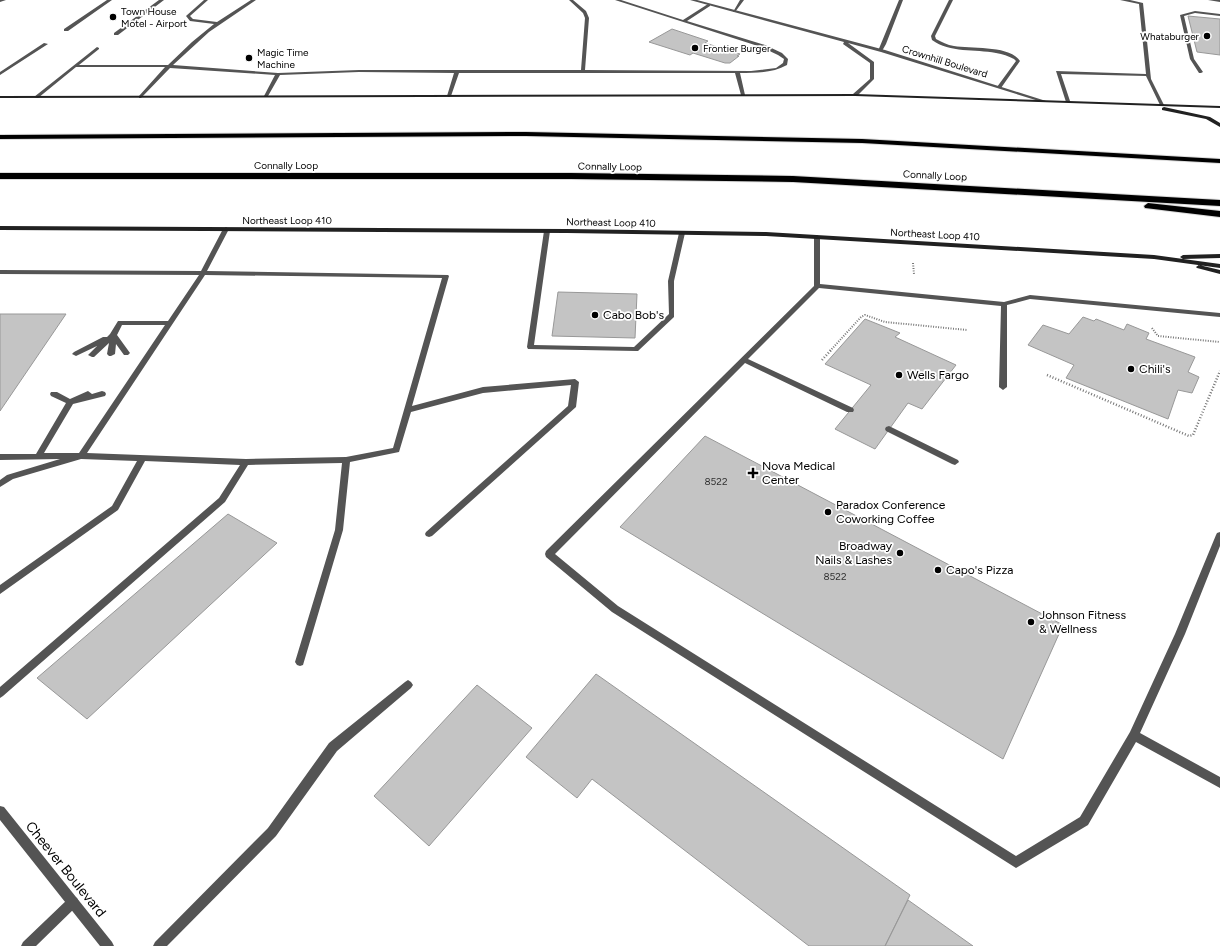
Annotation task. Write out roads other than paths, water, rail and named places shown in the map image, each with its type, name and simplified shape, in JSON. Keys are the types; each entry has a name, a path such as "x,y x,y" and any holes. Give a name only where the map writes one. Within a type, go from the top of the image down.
{"highway":[{"path":"0,137 526,134 854,140 1220,161"},
{"name":"Connally Loop","path":"0,176 571,176 793,179 1220,202"},
{"path":"990,189 1220,214"}],"main road":[{"path":"0,97 856,95 1220,107"},
{"path":"1143,104 1208,118 1220,125"},
{"name":"Northeast Loop 410","path":"0,228 547,231 766,234 1154,257 1220,266"},
{"path":"1154,257 1220,256"},
{"path":"1154,257 1220,272"}],"street":[{"path":"0,1 4,0"},
{"path":"66,30 110,0"},
{"path":"116,34 162,0"},
{"path":"206,0 188,16 192,20 219,23"},
{"path":"141,97 167,66 233,11 254,0"},
{"path":"571,0 585,12 587,18 583,72"},
{"path":"75,66 167,66 278,74 359,71 737,72 777,69 785,64 786,59 780,54 763,46 617,0"},
{"name":"Crownhill Boulevard","path":"692,0 841,41 880,50 1044,101"},
{"path":"734,11 742,0"},
{"path":"880,50 884,44 901,0"},
{"path":"950,0 933,36 934,40 949,46 1001,53 1016,58 1018,61 999,87"},
{"path":"1122,0 1141,3 1148,75 1162,105"},
{"path":"1210,0 1220,2"},
{"path":"684,21 709,4"},
{"path":"1201,72 1192,60 1182,15 1194,12 1220,15"},
{"name":"Crownhill Boulevard","path":"841,41 872,62 872,79 856,95"},
{"path":"0,74 46,44"},
{"path":"36,97 98,48"},
{"path":"449,96 457,71"},
{"path":"737,72 743,95"},
{"path":"1068,102 1058,72 1148,75"},
{"path":"266,96 278,74"},
{"path":"0,484 10,477 81,456 203,273 226,229"},
{"path":"547,231 530,347 636,349 672,316 671,281 682,233"},
{"path":"817,237 817,286 745,360 549,554 615,609 1016,862 1084,821 1134,735 1180,634 1220,535"},
{"path":"0,272 446,276 396,450 346,460 246,462 81,456 0,457"},
{"path":"817,286 1004,304 1030,297 1220,315"},
{"path":"1003,387 1004,304"},
{"path":"92,355 113,335 120,323 170,323"},
{"path":"113,335 126,353"},
{"path":"111,354 113,335"},
{"path":"76,354 113,335"},
{"path":"745,360 850,410"},
{"path":"408,410 483,390 575,382 572,407 429,534"},
{"path":"54,394 69,398 102,394"},
{"path":"69,398 88,394"},
{"path":"38,457 69,398"},
{"path":"889,429 955,462"},
{"path":"0,590 115,508 143,458"},
{"path":"300,662 339,530 346,460"},
{"path":"0,693 222,500 246,462"},
{"path":"159,946 272,832 333,747 408,685"},
{"path":"1134,735 1220,783"},
{"name":"Cheever Boulevard","path":"0,811 108,946"},
{"path":"27,946 73,902"}],"place":[{"name":"Town House Motel - Airport","path":"113,17"},
{"name":"Whataburger","path":"1207,36"},
{"name":"Frontier Burger","path":"695,48"},
{"name":"Magic Time Machine","path":"249,58"},
{"name":"Cabo Bob's","path":"595,315"},
{"name":"Chili's","path":"1131,369"},
{"name":"Wells Fargo","path":"899,375"},
{"name":"Nova Medical Center","path":"753,473"},
{"name":"Paradox Conference Coworking Coffee","path":"828,512"},
{"name":"Broadway Nails & Lashes","path":"900,553"},
{"name":"Capo's Pizza","path":"938,570"},
{"name":"Johnson Fitness & Wellness","path":"1031,622"}]}
